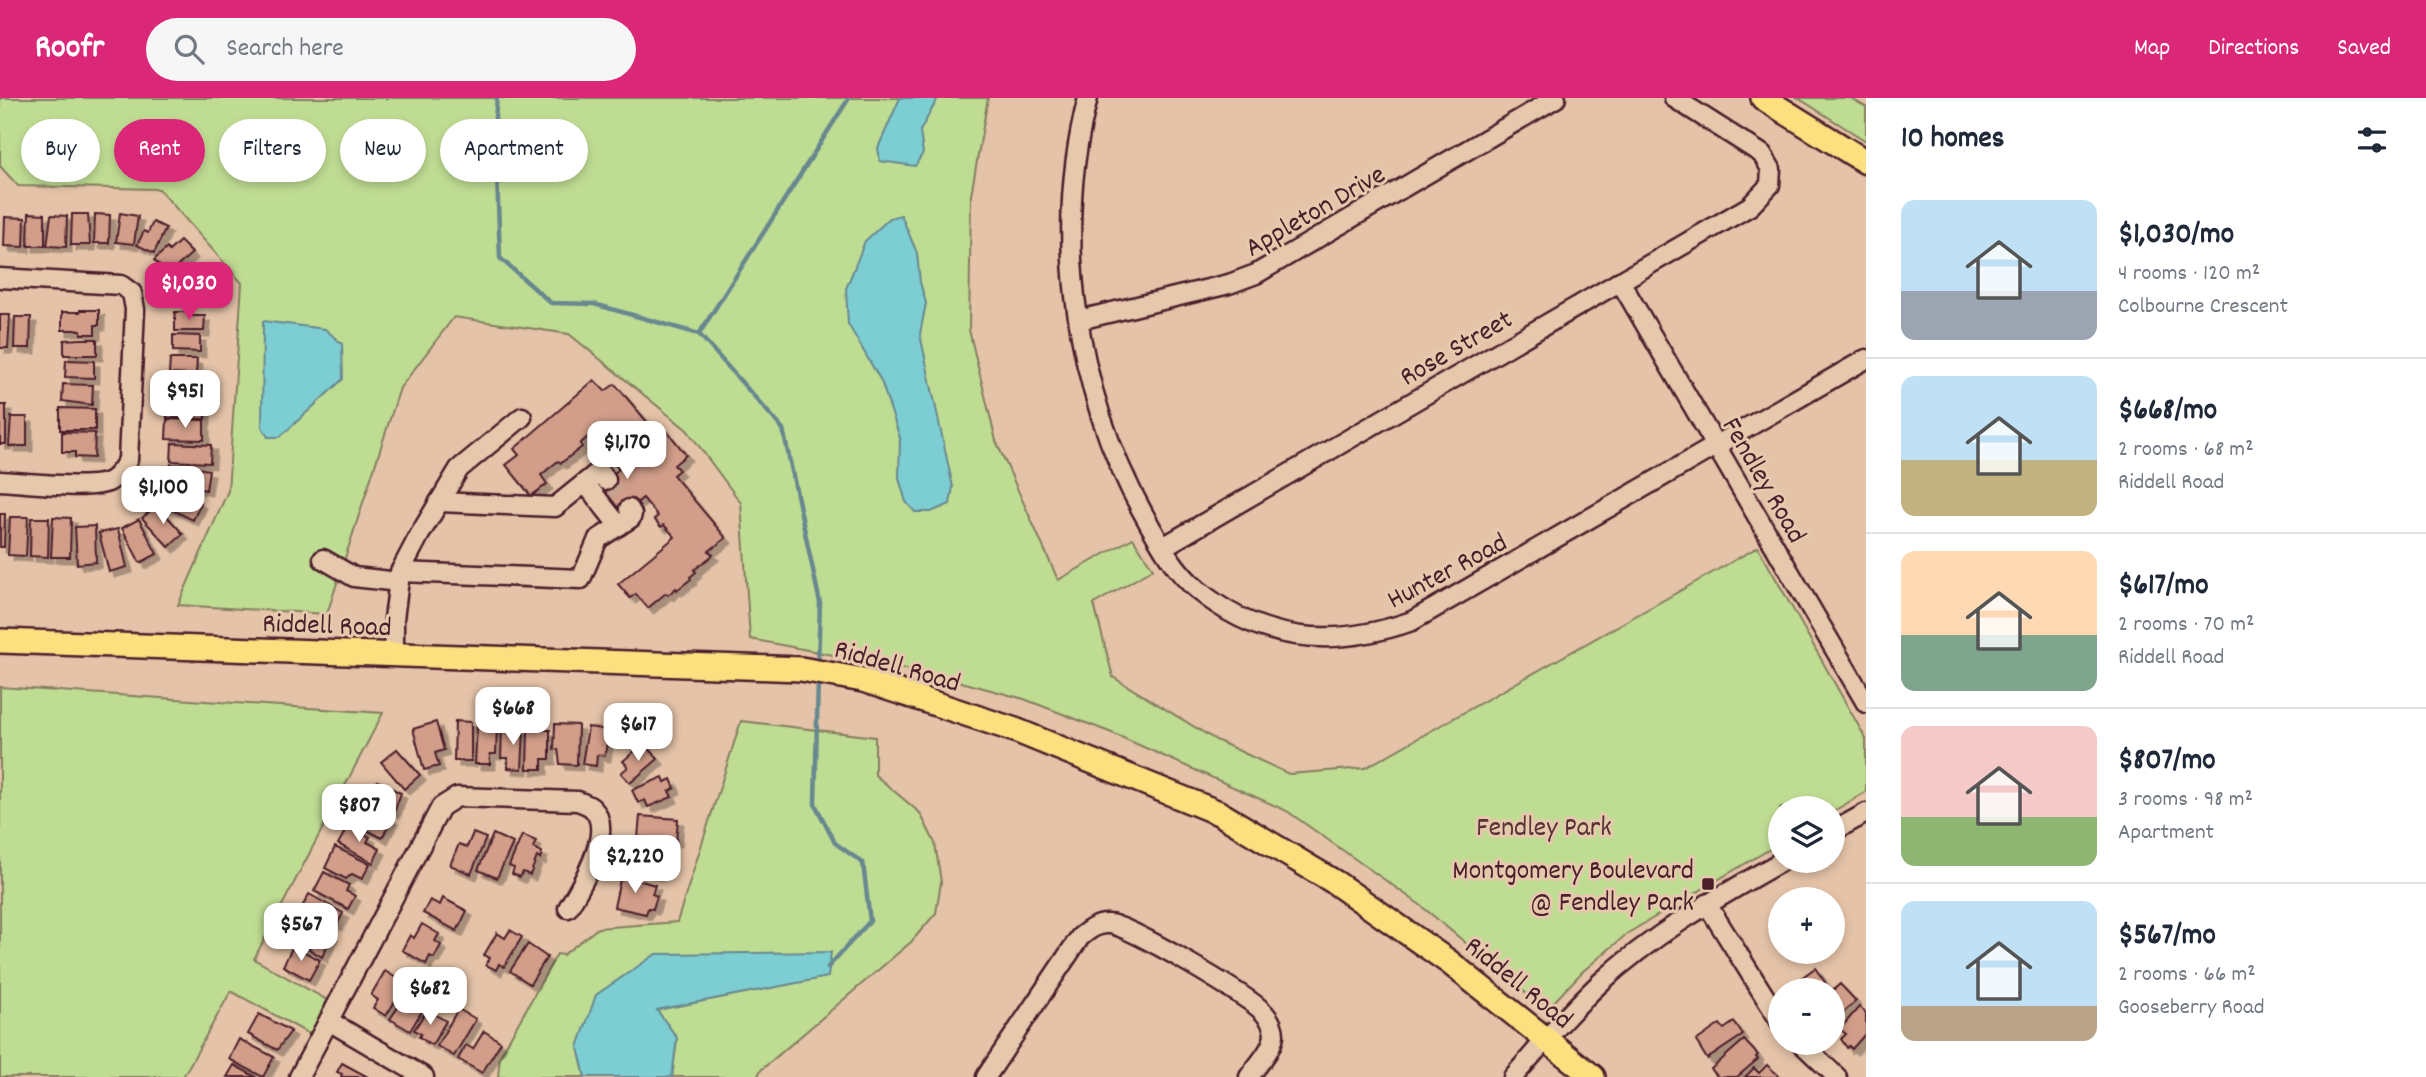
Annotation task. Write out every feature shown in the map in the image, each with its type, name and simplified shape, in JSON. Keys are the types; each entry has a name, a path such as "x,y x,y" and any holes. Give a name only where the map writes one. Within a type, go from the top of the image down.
{"main road":[{"path":"1763,98 1866,162"},
{"name":"Riddell Road","path":"0,641 801,669 863,680 1015,730 1219,813 1336,884 1449,962 1593,1077"}],"street":[{"name":"Hunter Road","path":"1088,98 1081,124 1072,233 1079,320 1091,383 1110,442 1132,494 1175,565 1197,590 1221,607 1252,623 1297,637 1318,639 1381,632 1412,621 1866,359"},
{"name":"Appleton Drive","path":"1079,320 1228,284 1256,274 1556,98"},
{"name":"Rose Street","path":"1163,547 1750,206 1770,185 1771,169 1762,154 1674,98"},
{"path":"0,278 121,285 132,293 135,309 128,460 118,475 108,483 92,485 0,481"},
{"name":"Fendley Road","path":"1620,281 1866,703"},
{"path":"394,655 394,619 400,577 439,502 459,469 522,417"},
{"path":"439,502 555,507 597,473 602,474 606,480"},
{"path":"585,483 619,526"},
{"path":"323,559 354,577 581,579 598,539 631,518 629,509"},
{"path":"299,1077 441,807 448,801 457,797 578,801 592,807 602,831 586,878 568,908"},
{"path":"1845,825 1866,813"},
{"path":"1513,1077 1601,982 1664,933 1707,904 1768,869"},
{"path":"1707,904 1768,1002"},
{"path":"988,1076 1080,937 1093,927 1107,923 1122,926 1192,965 1258,1007 1271,1021 1273,1036 1268,1051 1249,1077"},
{"path":"329,1021 424,1077"},
{"path":"1814,1055 1837,1077"}],"green space":[{"name":"Fendley Park","path":"0,98 988,98 971,195 969,330 996,441 1058,580 1133,538 1153,569 1094,604 1113,677 1216,740 1289,774 1365,768 1758,547 1866,739 1866,792 1845,804 1845,796 1768,796 1768,850 1628,933 1582,972 1551,1005 1533,999 1419,904 1287,811 1112,733 1024,699 932,674 750,639 741,503 687,430 569,334 454,317 400,388 327,614 178,605 228,491 242,283 159,189 18,186 0,166"},
{"path":"1798,98 1850,98 1866,107 1866,141"},
{"path":"0,687 383,713 254,959 327,1000 311,1035 231,991 183,1077 0,1077"},
{"path":"741,721 875,737 875,775 920,813 935,843 941,882 936,913 911,942 761,1070 757,1077 672,1077 677,1038 657,1010 827,977 828,967 656,954 578,1047 585,1077 498,1077 500,1056 557,954 563,955 598,928 677,922"}],"water":[{"path":"900,98 938,98 920,131 923,153 915,166 880,161 878,148"},
{"path":"901,215 917,253 920,282 926,303 920,334 953,487 950,504 931,512 915,512 906,502 899,478 900,438 881,381 848,324 846,289 865,241 890,218"},
{"path":"263,321 325,329 342,344 343,379 280,437 268,437 262,427"},
{"path":"831,952 828,977 657,1010 677,1038 672,1077 585,1077 578,1047 596,995 656,954"}],"building":[{"path":"29,213 45,214 45,246 28,246"},
{"path":"120,213 138,216 134,244 116,242"},
{"path":"72,214 88,214 90,245 71,245"},
{"path":"95,214 110,215 109,243 94,243"},
{"path":"51,215 67,216 66,247 47,246"},
{"path":"5,217 25,218 24,247 4,246"},
{"path":"153,222 166,228 154,253 137,245 144,231 148,233"},
{"path":"180,241 192,253 168,275 154,260"},
{"path":"205,273 207,288 174,292 173,281 176,276"},
{"path":"99,310 99,325 95,325 95,334 81,334 81,330 62,330 62,312"},
{"path":"175,312 192,312 192,316 205,316 204,331 175,331"},
{"path":"0,315 10,315 8,348 0,348"},
{"path":"15,317 31,317 30,348 14,348"},
{"path":"173,335 200,336 200,352 173,351"},
{"path":"97,339 97,355 64,355 64,340"},
{"path":"170,359 197,359 196,375 169,374"},
{"path":"66,360 94,361 94,378 65,377"},
{"path":"168,379 196,380 196,396 167,395"},
{"path":"594,380 605,391 615,384 660,437 667,431 686,455 674,465 679,470 673,475 726,538 709,551 713,555 694,570 696,572 691,579 677,590 676,588 668,595 666,593 648,608 636,594 630,598 618,584 675,537 654,519 658,516 643,498 622,514 599,486 619,469 590,435 580,444 582,447 541,475 547,484 531,496 506,465 519,455 514,449"},
{"path":"63,384 93,385 92,405 62,401"},
{"path":"167,398 205,399 205,419 167,418"},
{"path":"0,405 6,405 6,444 0,444"},
{"path":"60,408 95,409 95,430 60,430"},
{"path":"11,417 27,417 27,446 9,446"},
{"path":"167,419 204,420 204,440 166,439"},
{"path":"62,432 95,433 94,458 75,457 75,452 62,452"},
{"path":"172,443 211,445 210,463 171,461"},
{"path":"171,464 209,470 206,490 168,483"},
{"path":"166,486 201,503 193,520 158,503"},
{"path":"157,505 183,534 169,547 142,518"},
{"path":"0,514 5,514 4,547 0,547"},
{"path":"10,517 28,517 26,556 8,555"},
{"path":"53,517 71,518 70,557 51,557"},
{"path":"31,518 49,518 48,557 30,556"},
{"path":"139,519 157,554 140,563 122,528"},
{"path":"95,526 96,562 77,564 75,527"},
{"path":"118,529 127,567 109,572 99,533"},
{"path":"455,721 471,722 471,761 454,761"},
{"path":"436,722 444,750 435,753 439,766 424,770 413,729"},
{"path":"555,724 578,725 577,765 560,764 558,749 554,750"},
{"path":"477,726 497,726 496,754 490,754 490,764 475,764"},
{"path":"588,727 609,730 605,756 597,755 596,766 582,764"},
{"path":"502,728 524,729 522,769 508,768 508,758 501,758"},
{"path":"528,730 550,730 550,759 542,759 542,769 527,769"},
{"path":"644,743 658,759 630,783 621,773 628,767 623,761"},
{"path":"397,749 420,775 404,789 381,762"},
{"path":"663,777 665,782 671,779 675,788 669,791 672,797 648,807 645,800 638,803 632,790"},
{"path":"377,781 401,793 394,812 368,798"},
{"path":"366,805 392,819 382,838 356,824"},
{"path":"640,816 678,819 676,841 638,837"},
{"path":"348,826 370,837 367,842 380,849 373,863 338,844"},
{"path":"473,833 486,838 471,874 450,865 459,844 467,847"},
{"path":"493,834 513,843 497,878 478,870"},
{"path":"522,835 536,841 533,848 542,852 540,859 537,857 530,875 523,872 520,877 512,874 514,868 509,866"},
{"path":"634,845 664,854 657,875 631,867 633,862 629,861"},
{"path":"335,847 370,864 362,879 352,874 346,879 325,868"},
{"path":"324,872 349,885 346,891 355,896 348,909 314,891"},
{"path":"621,875 655,885 652,894 657,896 653,909 648,908 646,914 614,907"},
{"path":"309,894 343,913 337,925 328,920 321,926 299,913"},
{"path":"443,898 467,911 457,931 423,913 430,900 440,905"},
{"path":"297,917 332,935 322,957 287,935"},
{"path":"422,924 439,934 435,941 441,945 434,958 430,956 426,964 402,950 410,935 414,938"},
{"path":"510,930 522,937 504,967 499,964 496,970 486,965 490,958 484,955 497,933 505,938"},
{"path":"528,944 547,957 530,984 510,971"},
{"path":"293,946 320,960 309,980 283,966"},
{"path":"1815,968 1822,978 1801,978"},
{"path":"385,971 406,984 386,1016 373,1008 378,1000 371,995"},
{"path":"414,984 432,994 410,1031 390,1019"},
{"path":"1845,989 1856,1001 1845,1011"},
{"path":"1859,1007 1866,1013 1866,1033 1852,1049 1845,1045 1845,1023"},
{"path":"458,1009 476,1019 454,1056 437,1046"},
{"path":"427,1010 446,1021 432,1045 419,1037 421,1034 414,1030"},
{"path":"259,1014 291,1031 277,1050 248,1034"},
{"path":"1734,1022 1743,1035 1707,1059 1696,1041 1720,1024 1724,1029"},
{"path":"484,1031 501,1042 482,1073 458,1059 466,1045 473,1049"},
{"path":"239,1039 274,1057 263,1077 229,1059"},
{"path":"1744,1040 1758,1055 1758,1059 1737,1077 1718,1077 1711,1069"},
{"path":"342,1063 368,1077 341,1077 342,1074 337,1072"},
{"path":"234,1065 256,1077 227,1077"},
{"path":"1767,1065 1777,1077 1745,1077 1754,1068 1759,1073"}],"waterway":[{"path":"497,98 495,118 500,258 551,303 594,304 699,334 783,429 820,603 818,666"},
{"path":"699,334 849,98"},
{"path":"818,678 815,804 835,843 863,863 870,921 828,967"}],"tunnel":[{"path":"606,480 629,509"}],"place":[{"name":"Montgomery Boulevard @ Fendley Park","path":"1708,884"}]}
